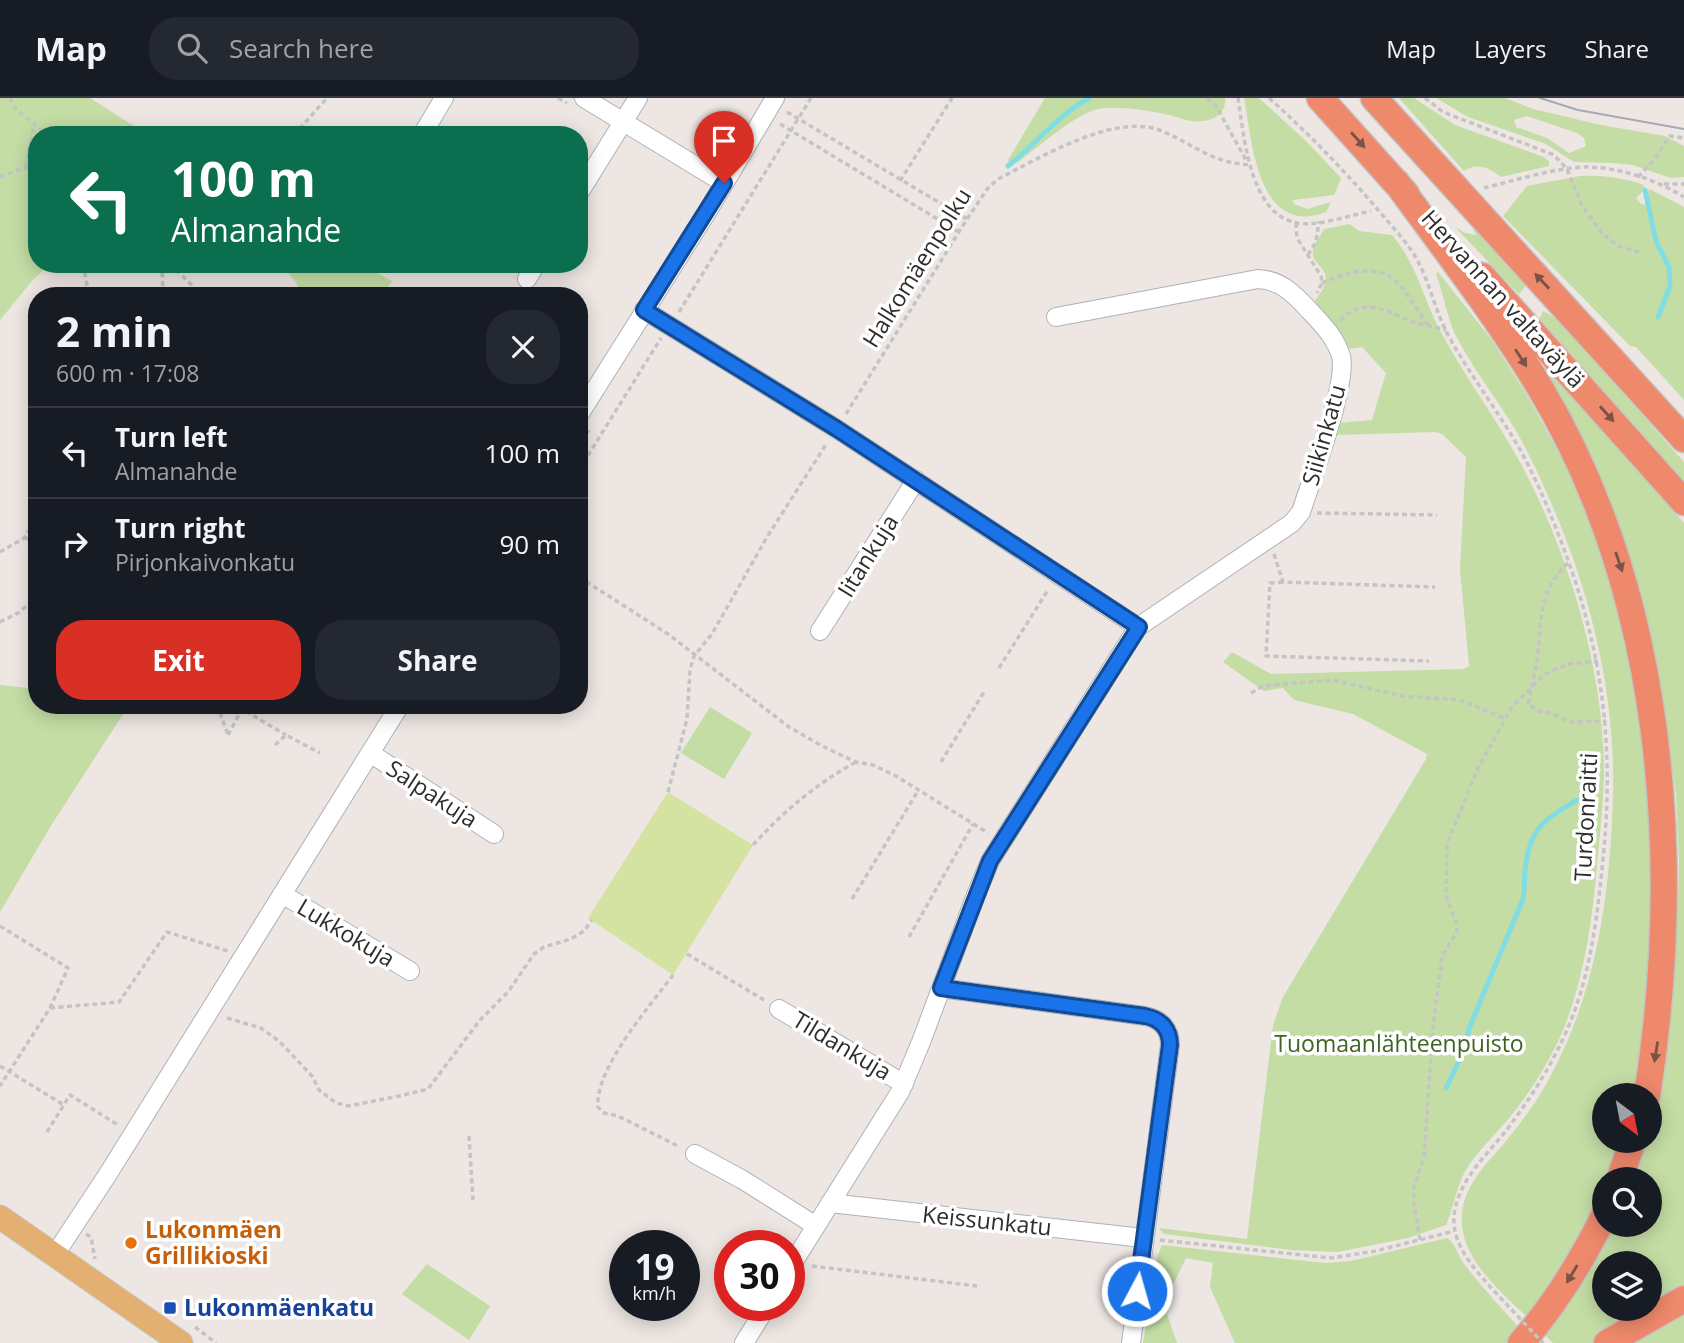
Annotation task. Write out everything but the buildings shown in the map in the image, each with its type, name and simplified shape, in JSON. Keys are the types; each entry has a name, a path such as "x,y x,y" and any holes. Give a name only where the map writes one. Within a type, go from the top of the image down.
{"highway":[{"name":"Hervannan valtaväylä","path":"1320,98 1684,502"},
{"name":"Hervannan valtaväylä","path":"1374,98 1684,439"},
{"path":"1396,182 1505,332 1540,387 1574,451 1602,516 1644,648 1658,715 1669,792 1671,864 1670,934 1650,1083"},
{"path":"1622,368 1684,425"},
{"path":"1521,1343 1563,1289 1593,1237"},
{"path":"1607,1343 1684,1299"}],"main road":[{"path":"0,1217 54,1256 187,1334"}],"street":[{"path":"427,126 444,98"},
{"path":"588,178 638,98"},
{"path":"577,102 623,122 724,183"},
{"path":"588,400 724,183 780,104"},
{"name":"Siikinkatu","path":"1056,317 1258,279 1270,280 1287,287 1305,305 1330,332 1340,354 1340,379 1301,512 1292,523 1139,627"},
{"path":"644,310 837,429 1139,627 990,861 904,1084 805,1244"},
{"name":"Iitankuja","path":"820,631 916,480"},
{"path":"54,1256 75,1227 394,714"},
{"name":"Salpakuja","path":"370,752 494,834"},
{"name":"Lukkokuja","path":"282,894 410,971"},
{"path":"941,988 1145,1016 1154,1018 1164,1026 1170,1038 1170,1045 1131,1343"},
{"name":"Tildankuja","path":"779,1009 904,1084"},
{"path":"695,1154 744,1180 816,1226"},
{"name":"Keissunkatu","path":"830,1203 1143,1238"},
{"path":"744,1343 758,1321"}],"path":[{"path":"10,98 16,108 34,125"},
{"path":"302,126 327,98"},
{"path":"558,98 577,102"},
{"path":"588,456 811,98"},
{"path":"900,181 951,98"},
{"path":"1207,98 1216,106 1249,165 1258,188 1279,215 1296,223 1371,211"},
{"path":"1238,98 1249,165"},
{"name":"Turdonraitti","path":"1269,98 1327,152 1401,236 1423,270 1446,330 1525,459 1549,510 1598,661 1606,720 1609,780 1606,833 1590,960 1562,1042 1536,1089 1512,1124 1467,1179 1455,1211 1454,1231"},
{"path":"1424,98 1443,113 1553,155 1567,169 1582,206 1602,233 1618,246 1639,252"},
{"path":"780,104 798,119 967,219"},
{"path":"778,123 960,232"},
{"name":"Halkomäenpolku","path":"694,656 724,615 767,537 967,219 988,188 998,179 1083,137 1138,127 1156,128 1222,160 1249,165"},
{"path":"1638,177 1670,136 1684,138"},
{"path":"0,177 26,167 28,156"},
{"path":"1480,188 1586,167 1616,170 1662,184 1684,197"},
{"path":"1662,184 1684,184"},
{"path":"1307,256 1316,242 1319,221"},
{"path":"1296,223 1296,236 1319,272 1322,283"},
{"path":"1305,305 1317,293 1322,283 1346,273 1359,271 1389,276 1399,284 1429,326"},
{"path":"179,273 193,287"},
{"path":"1330,332 1351,312 1364,307 1380,307 1415,322 1446,330"},
{"path":"1301,512 1437,515"},
{"path":"0,552 24,538 28,532"},
{"path":"24,538 28,539"},
{"path":"1269,538 1283,582"},
{"path":"1568,562 1557,572 1542,606 1537,661 1528,704 1570,722 1606,720"},
{"path":"1429,660 1266,656 1270,583 1435,587"},
{"path":"588,584 668,634 789,727 856,762 873,765 988,833"},
{"path":"999,668 1051,584"},
{"path":"0,622 28,605"},
{"path":"668,792 687,719 694,656"},
{"path":"1420,1240 1414,1186 1424,1157 1433,1028 1442,956 1457,932 1446,896 1447,844 1478,768 1504,718 1544,675 1570,664 1598,661"},
{"path":"1251,693 1263,686 1332,680 1403,696 1460,700 1504,718"},
{"path":"942,762 984,692"},
{"path":"220,714 228,735 239,714"},
{"path":"250,714 320,753"},
{"path":"275,745 286,735"},
{"path":"753,845 796,801 829,777 856,762"},
{"path":"852,899 918,790"},
{"path":"909,937 973,824"},
{"path":"225,1017 261,1028 279,1041 312,1076 319,1090 336,1103 349,1105 409,1094 428,1088 480,1020 508,992 534,954 544,947 571,939 584,931 592,920"},
{"path":"0,926 68,968 50,1008 0,1086"},
{"path":"50,1008 119,1002 167,932 230,952"},
{"path":"687,954 779,1009"},
{"path":"673,975 606,1072 599,1093 598,1107 604,1113 618,1116 695,1154"},
{"path":"0,1066 64,1105"},
{"path":"47,1132 70,1095 123,1128"},
{"path":"469,1136 473,1200"},
{"path":"75,1227 91,1237 96,1261"},
{"path":"1143,1238 1331,1258 1376,1251 1454,1231 1464,1254 1494,1291 1543,1343"},
{"path":"808,1266 977,1286"},
{"path":"187,1334 216,1343"}],"green space":[{"path":"0,98 90,98 134,126 28,126 28,273 40,273 0,320"},
{"path":"1045,98 1225,98 1225,105 1218,115 1200,121 1132,109 1094,110 1065,126 1018,162 1010,163 1008,160"},
{"path":"1244,98 1259,98 1340,177 1334,195 1292,200 1294,204 1307,209 1331,202 1326,212 1303,216 1286,211 1272,199 1262,181 1256,160"},
{"path":"1399,98 1414,98 1455,125 1544,157 1549,161 1549,166 1501,177 1483,167 1464,171"},
{"path":"1436,98 1505,98 1533,109 1665,136 1684,146 1684,177 1671,178 1632,165 1574,162 1546,144 1468,117","holes":["1527,116 1577,133 1584,138 1586,146 1569,153 1547,138 1516,127 1514,120"]},
{"path":"1580,176 1612,177 1644,185 1643,191 1636,198 1641,204 1650,205 1647,192 1650,189 1684,207 1684,400 1636,347 1630,346 1503,216 1527,186"},
{"path":"1470,223 1526,286 1519,294 1455,227 1476,235"},
{"name":"Tuomaanlähteenpuisto","path":"1350,224 1359,231 1392,235 1401,247 1415,271 1443,336 1513,449 1539,501 1569,577 1591,657 1603,738 1604,777 1587,944 1573,1004 1550,1058 1522,1102 1469,1165 1461,1180 1446,1225 1408,1238 1338,1252 1291,1250 1164,1234 1159,1228 1247,1239 1273,1025 1283,997 1427,754 1353,714 1294,700 1283,688 1264,691 1223,662 1234,653 1271,674 1464,669 1469,666 1460,569 1466,457 1442,434 1435,432 1335,435 1339,423 1372,420 1386,373 1362,347 1350,349 1343,335 1314,302 1326,281 1323,270 1313,256 1315,245 1324,229"},
{"path":"1438,272 1492,340 1527,395 1568,469 1590,519 1631,647 1659,891 1637,1083 1592,1083 1592,1153 1620,1153 1615,1167 1592,1167 1592,1224 1582,1244 1531,1321 1478,1266 1465,1239 1462,1212 1475,1179 1534,1104 1571,1032 1585,994 1603,916 1608,876 1613,795 1608,704 1591,616 1562,530 1525,447 1455,334 1436,274"},
{"path":"288,273 377,273 392,281 388,287 298,287"},
{"path":"1543,311 1559,320 1684,462 1684,484 1539,320"},
{"path":"1510,326 1684,523 1684,1290 1662,1303 1662,1251 1599,1251 1607,1237 1662,1237 1662,1167 1636,1167 1641,1153 1662,1153 1662,1083 1658,1083 1668,1035 1678,916 1676,795 1662,689 1648,634"},
{"path":"0,685 28,688 28,714 123,714 52,824 0,912"},
{"path":"710,707 752,733 724,779 681,753"},
{"path":"668,792 753,845 673,975 588,918"},
{"path":"1447,1238 1476,1279 1522,1331 1513,1343 1235,1343 1210,1287 1213,1263 1186,1258 1174,1283 1160,1294 1177,1343 1143,1343 1162,1245 1325,1263 1351,1261"},
{"path":"427,1264 490,1306 469,1340 402,1294"},
{"path":"1592,1264 1592,1321 1631,1321 1594,1343 1553,1343 1545,1335 1580,1286"},
{"path":"1684,1308 1684,1343 1623,1343 1662,1321"}],"waterway":[{"path":"1008,166 1067,113 1089,98"},
{"path":"1645,190 1656,241 1669,267 1670,286 1658,317"},
{"path":"1446,1088 1523,899 1527,857 1534,836 1546,821 1577,800"}],"tram line":[{"path":"1540,98 1578,110 1684,129"}],"place":[{"name":"Lukonmäen Grillikioski","path":"131,1243"},
{"name":"Lukonmäenkatu","path":"170,1308"}],"route":[{"path":"724,183 644,310 837,429 1139,627 990,861 941,988 1145,1016 1159,1020 1168,1031 1170,1045 1137,1291"}]}
